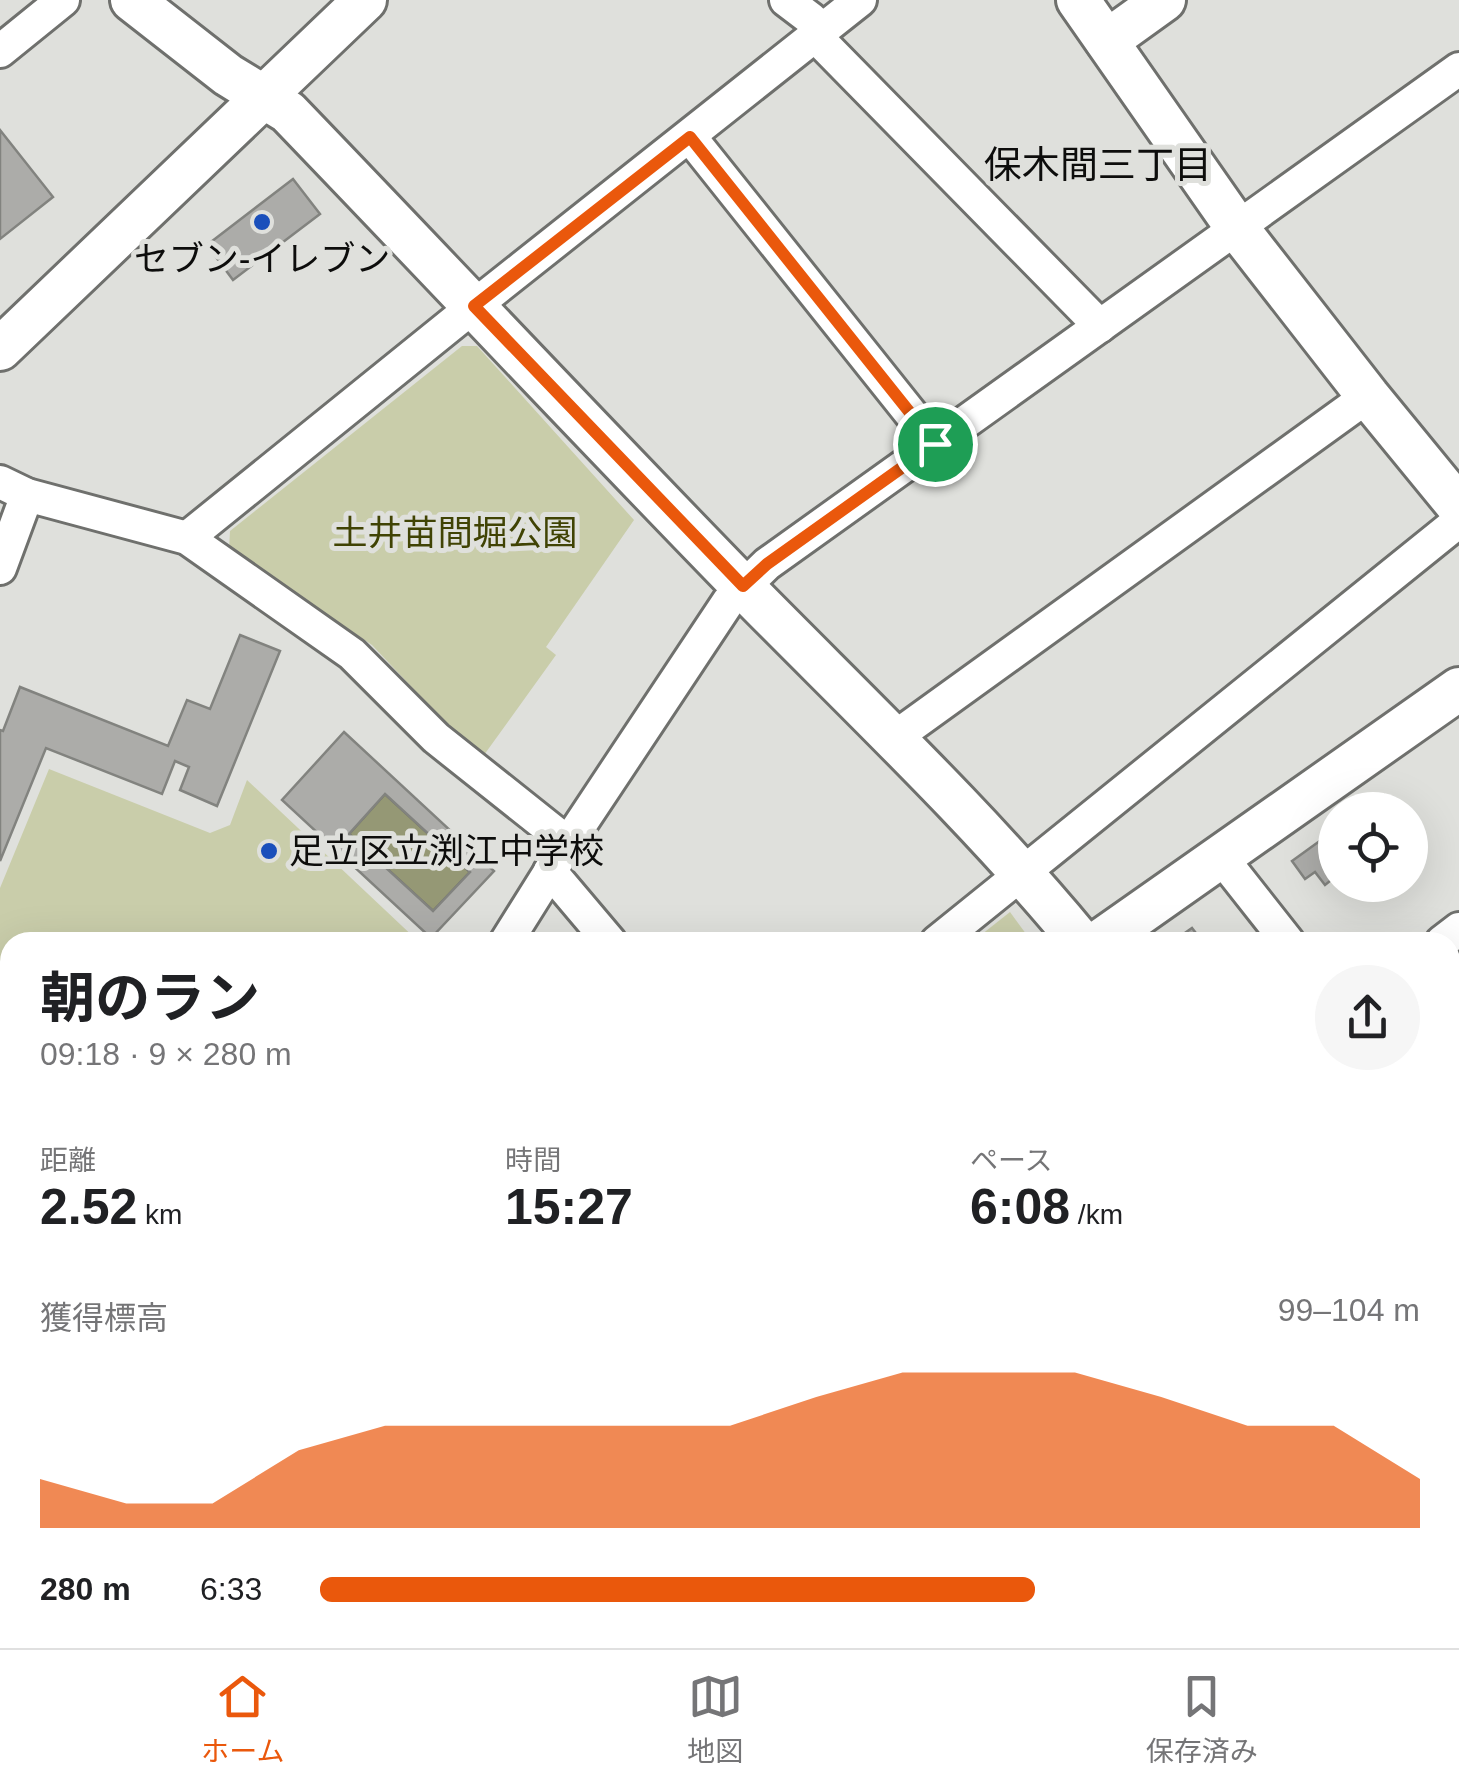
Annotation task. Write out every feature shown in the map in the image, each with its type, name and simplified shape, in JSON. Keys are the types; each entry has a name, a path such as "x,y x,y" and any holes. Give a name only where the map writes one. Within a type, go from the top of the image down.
{"street":[{"path":"0,50 63,0"},
{"path":"132,0 228,75 288,112 894,738 1024,874 1073,932"},
{"path":"0,350 365,0"},
{"path":"786,0 811,19 826,46 1100,326"},
{"path":"188,538 860,0"},
{"path":"1078,0 1237,228 1459,507"},
{"path":"1107,41 1164,0"},
{"path":"512,932 728,602 767,564 1457,76"},
{"path":"690,137 935,444"},
{"path":"894,738 1368,396"},
{"path":"0,568 14,489 188,538 352,654 559,857 604,932"},
{"path":"950,932 1459,521"},
{"path":"1113,932 1459,689"},
{"path":"1221,857 1280,932"}],"green space":[{"name":"土井苗間堀公園","path":"462,346 477,346 634,520 546,647 556,655 484,755 453,731 372,645 229,549 230,531"},
{"path":"49,769 210,833 230,825 247,780 408,932 0,932 0,888"},
{"path":"1010,912 1025,932 985,932"}],"shaded area":[{"path":"385,794 470,872 433,911 349,834"}],"building":[{"path":"0,130 53,197 0,239"},
{"path":"293,179 320,214 233,280 207,245"},
{"path":"240,635 280,651 217,806 180,790 189,767 175,761 162,794 46,748 0,861 0,730 3,731 20,687 168,746 187,700 210,709"},
{"path":"344,732 494,871 437,932 425,932 282,800","holes":["385,794 470,872 433,911 349,834"]},
{"path":"1318,842 1318,876 1315,872 1305,879 1292,861"}],"place":[{"name":"セブン-イレブン","path":"262,222"},
{"name":"足立区立渕江中学校","path":"269,851"}],"district":[{"name":"保木間三丁目","path":"1098,165"}],"route":[{"path":"690,137 935,444 767,564 743,586 474,306 690,137"}]}
